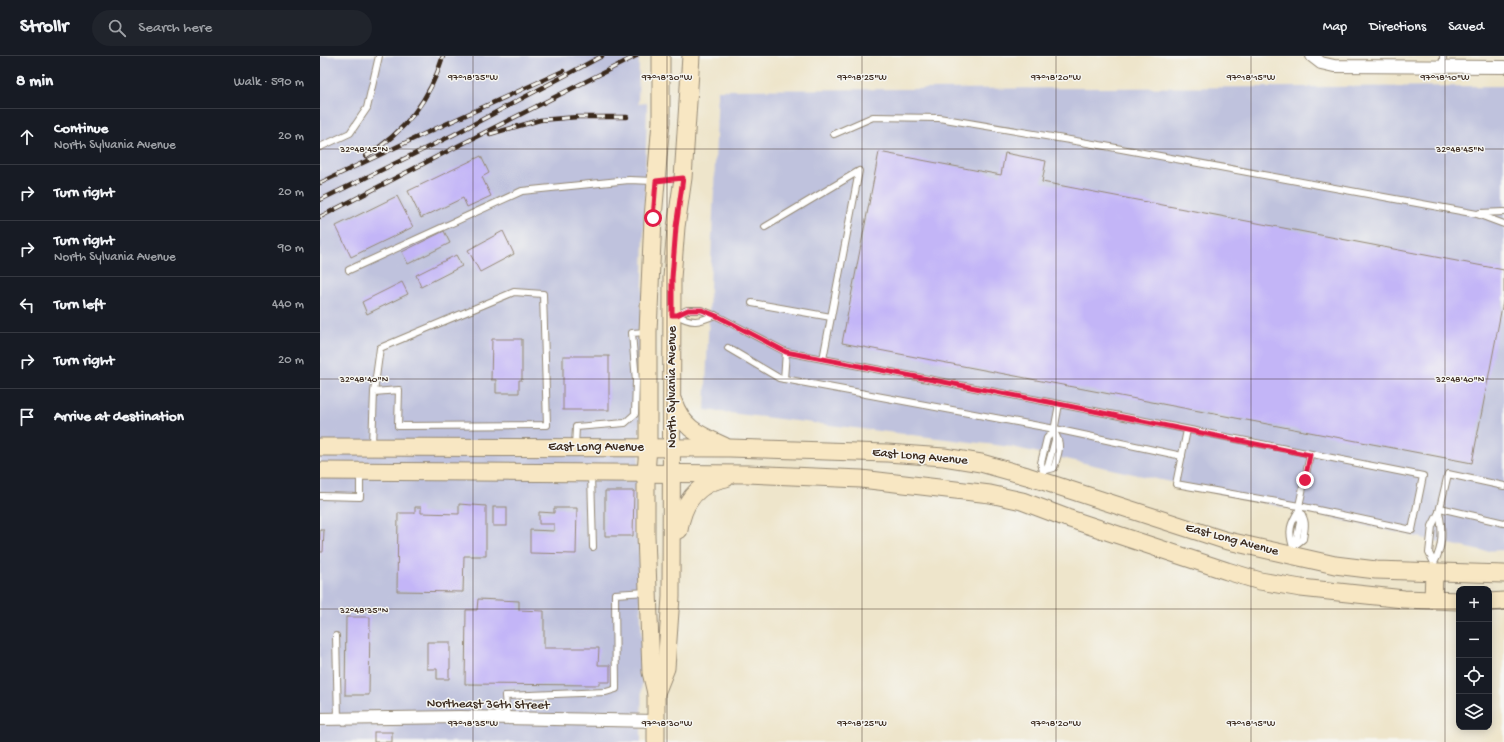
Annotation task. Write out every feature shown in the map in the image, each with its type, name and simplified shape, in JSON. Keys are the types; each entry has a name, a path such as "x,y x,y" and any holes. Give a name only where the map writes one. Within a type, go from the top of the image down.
{"main road":[{"name":"North Sylvania Avenue","path":"656,742 656,693 651,672 646,535 646,473 648,447 648,332 656,181 661,122 661,56"},
{"name":"North Sylvania Avenue","path":"656,693 666,668 671,591 674,315 672,278 676,227 683,178 691,56"},
{"path":"656,181 683,178"},
{"path":"672,396 678,414 690,429 730,448"},
{"name":"East Long Avenue","path":"320,447 730,448 880,452 944,457 1041,476 1224,540 1292,551 1335,565 1376,570 1434,568 1504,574"},
{"path":"354,447 357,471"},
{"name":"East Long Avenue","path":"320,471 748,474 861,479 1006,497 1260,581 1309,589 1404,599 1456,601"},
{"path":"649,595 671,591 681,517 686,504 695,493 706,484 748,474"},
{"path":"1030,504 1041,476"},
{"path":"1433,600 1434,568"},
{"path":"1492,602 1504,601"}],"street":[{"path":"1312,56 1321,63 1334,66 1443,62 1504,67"},
{"name":"Northeast 36th Street","path":"320,719 507,718 656,721"}],"lane":[{"path":"320,147 350,133 367,108 379,56"},
{"path":"834,134 873,117 939,118 1105,146 1477,214 1504,224"},
{"path":"765,228 859,171 823,359"},
{"path":"349,270 522,191 629,180 656,181"},
{"path":"1477,214 1504,212"},
{"path":"372,447 374,392 380,348 514,292 543,294 547,425 398,426 399,390 374,392"},
{"path":"752,303 831,317"},
{"path":"674,315 688,310 702,310 715,315 786,352 1059,404 1187,430 1310,455 1423,476 1412,530 1176,484 1187,430"},
{"path":"674,315 686,321 702,320 715,315"},
{"path":"575,447 576,427 625,423 635,414 636,382 632,333 648,332"},
{"path":"728,348 779,378 1054,430 1182,456"},
{"path":"784,379 786,352"},
{"path":"1041,476 1048,466 1055,440 1054,430 1059,404"},
{"path":"1292,551 1300,522 1299,508 1310,455"},
{"path":"320,496 360,497 357,471"},
{"path":"591,473 593,547"},
{"path":"1434,568 1429,553 1432,526 1440,510 1448,474 1504,486"},
{"path":"1440,510 1504,523"},
{"path":"1434,568 1439,555 1443,529 1440,510"},
{"path":"507,718 505,696 606,692 616,689 615,594 649,595"},
{"path":"336,636 338,719"}],"shaded area":[{"path":"320,56 639,56 638,104 647,103 638,493 642,658 641,742 320,742"},
{"path":"1504,86 1504,550 1481,551 1012,447 705,410 718,90"}],"building":[{"path":"879,152 1001,175 1005,153 1046,161 1042,182 1504,270 1504,296 1472,463 842,343"},
{"path":"481,156 489,173 482,177 491,196 467,207 463,198 421,218 408,191"},
{"path":"397,196 413,227 351,257 336,226"},
{"path":"444,231 450,243 408,264 402,252"},
{"path":"503,231 514,254 480,272 468,250"},
{"path":"456,255 462,266 421,287 416,275"},
{"path":"402,282 408,294 367,314 362,302"},
{"path":"492,339 522,339 522,380 519,380 519,393 496,393 496,380 491,380"},
{"path":"563,356 609,356 609,410 563,410"},
{"path":"605,491 634,491 633,536 605,536"},
{"path":"459,504 486,506 486,556 464,556 463,592 397,591 398,513 415,513 415,507 421,507 421,513 459,514"},
{"path":"493,507 507,507 507,526 493,526"},
{"path":"554,508 577,508 576,554 530,553 530,530 554,531 554,524 539,524 539,512 554,513"},
{"path":"320,530 324,530 323,552 320,552"},
{"path":"478,599 519,601 519,610 544,611 544,648 599,648 598,665 610,665 610,682 599,682 599,685 465,684 466,610 477,610"},
{"path":"346,617 370,617 369,695 345,695"},
{"path":"427,642 450,642 449,679 437,679 437,669 427,669"},
{"path":"374,732 392,732 392,742 374,742"}],"railway":[{"path":"366,156 393,136 414,114 431,87 443,56"},
{"path":"320,200 453,135 602,56"},
{"path":"320,217 636,56"},
{"path":"320,183 563,71"},
{"path":"490,134 540,120 578,117 627,117"}],"route":[{"path":"653,218 656,181 683,178 676,227 672,278 672,315 677,315 688,310 702,310 719,317 786,352 1059,404 1310,455 1305,480"}]}
